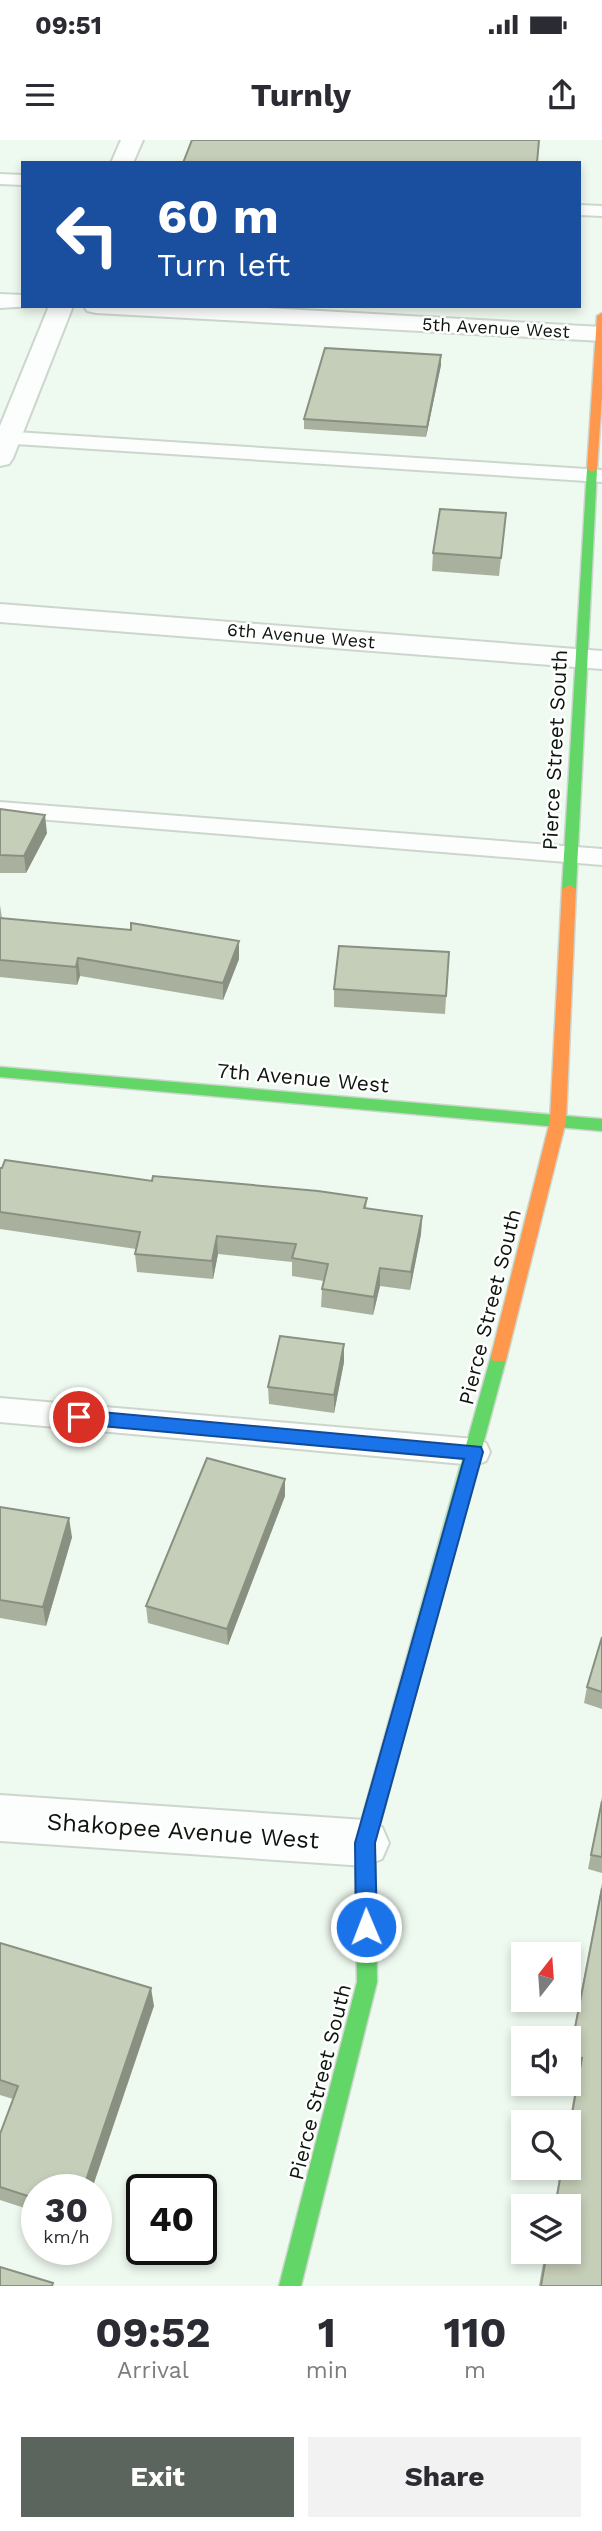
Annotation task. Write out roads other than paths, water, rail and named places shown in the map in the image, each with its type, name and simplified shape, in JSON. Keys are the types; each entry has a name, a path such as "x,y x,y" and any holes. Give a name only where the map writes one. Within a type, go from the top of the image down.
{"street":[{"path":"123,161 132,140"},
{"path":"0,301 21,302"},
{"path":"3,444 60,308"},
{"name":"5th Avenue West","path":"132,308 602,334"},
{"name":"Pierce Street South","path":"290,2286 367,1982 365,1843 475,1452 558,1121 571,854 591,659 602,316"},
{"name":"6th Avenue West","path":"0,612 591,659"},
{"name":"7th Avenue West","path":"0,1072 602,1125"},
{"name":"Shakopee Avenue West","path":"0,1818 365,1843"}],"lane":[{"path":"0,179 21,180"},
{"path":"581,210 602,211"},
{"path":"3,444 597,475"},
{"path":"0,809 602,857"},
{"path":"0,1410 475,1452"}]}
